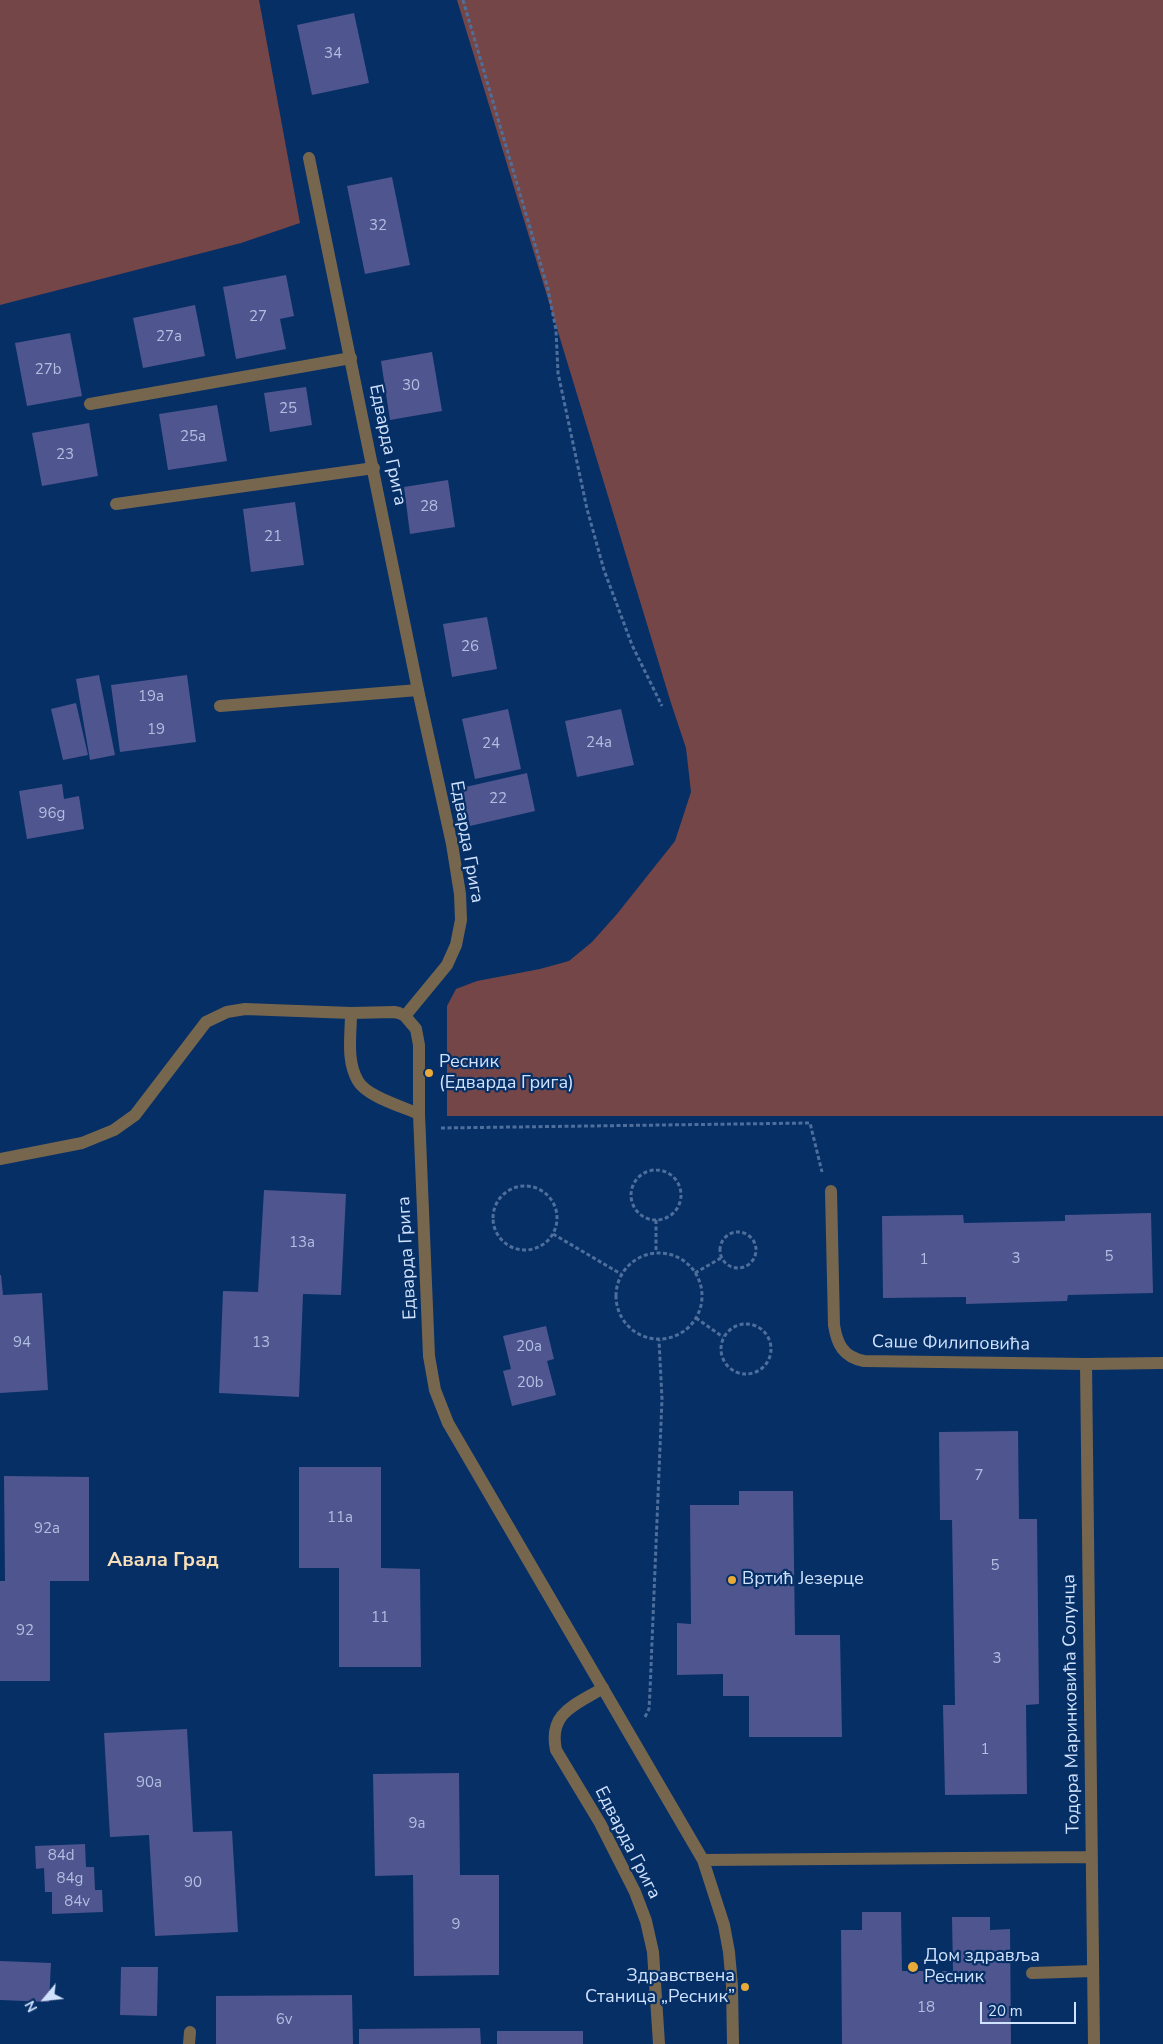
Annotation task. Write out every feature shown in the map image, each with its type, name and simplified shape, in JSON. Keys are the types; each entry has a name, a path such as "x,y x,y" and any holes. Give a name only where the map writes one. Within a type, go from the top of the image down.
{"street":[{"name":"Едварда Грига","path":"309,158 418,690 452,844 460,894 462,920 456,945 447,965 405,1016 416,1029 419,1037 419,1114 429,1356 436,1390 448,1423 474,1469 704,1860 721,1915 729,1952 732,1986 733,2044"},
{"path":"90,404 351,358"},
{"path":"116,504 374,468"},
{"path":"220,706 418,690"},
{"path":"0,1159 82,1143 114,1130 135,1115 206,1022 227,1012 245,1009 351,1013 394,1012 405,1016"},
{"path":"351,1013 350,1058 358,1082 373,1094 419,1114"},
{"name":"Саше Филиповића","path":"831,1191 834,1325 836,1338 840,1346 850,1357 864,1361 1086,1364 1163,1363"},
{"name":"Тодора Маринковића Солунца","path":"1086,1364 1094,2044"},
{"name":"Едварда Грига","path":"603,1688 566,1711 558,1720 554,1729 554,1740 556,1750 600,1823 631,1884 646,1921 652,1952 659,2044"},
{"path":"704,1860 1092,1858"},
{"path":"1032,1973 1093,1971"}],"path":[{"path":"462,0 548,290 556,330 558,373 586,509 604,570 632,645 662,706"},
{"path":"420,1128 810,1123 825,1188 831,1191"},
{"path":"651,1170 667,1172 679,1183 681,1199 674,1213 666,1218 656,1220 643,1216 636,1210 631,1195 633,1186 643,1174 651,1170"},
{"path":"517,1187 532,1188 547,1194 554,1203 557,1213 557,1224 553,1234 547,1242 538,1248 517,1250 508,1246 495,1229 494,1209 507,1192 517,1187"},
{"path":"656,1220 656,1252"},
{"path":"742,1231 752,1237 755,1242 756,1254 749,1265 736,1268 725,1263 721,1258 719,1247 721,1241 730,1233 742,1231"},
{"path":"553,1234 621,1274"},
{"path":"656,1252 671,1254 684,1260 695,1273 700,1283 702,1297 696,1318 681,1333 659,1340 640,1335 628,1326 620,1315 616,1301 616,1287 621,1274 630,1263 642,1255 656,1252"},
{"path":"695,1273 721,1258"},
{"path":"696,1318 723,1337"},
{"path":"751,1324 759,1328 765,1333 771,1348 766,1363 760,1370 753,1373 737,1372 724,1362 721,1354 723,1337 735,1326 751,1324"},
{"path":"650,1691 662,1399 659,1340"}],"shaded area":[{"path":"0,0 259,0 300,223 241,243 0,305"},
{"path":"457,0 1163,0 1163,1116 447,1116 447,1006 456,989 477,981 540,969 569,961 592,942 617,914 675,841 691,792 686,748"}],"building":[{"path":"354,13 369,83 312,95 297,25"},
{"path":"392,177 410,265 365,274 347,186"},
{"path":"286,275 294,316 280,319 286,349 236,359 223,287"},
{"path":"195,305 205,356 143,368 133,318"},
{"path":"70,333 82,396 27,406 15,343"},
{"path":"432,352 442,411 390,420 381,361"},
{"path":"306,387 312,425 270,432 264,393"},
{"path":"217,405 227,461 168,470 159,414"},
{"path":"89,423 98,476 42,486 32,433"},
{"path":"448,480 455,527 410,534 404,487"},
{"path":"295,502 304,565 251,572 243,509"},
{"path":"487,617 497,669 452,677 443,624"},
{"path":"99,675 115,755 90,760 76,679"},
{"path":"187,675 196,742 120,752 111,685"},
{"path":"76,703 88,755 63,760 51,709"},
{"path":"508,709 521,769 475,779 462,719"},
{"path":"621,709 634,765 577,777 565,721"},
{"path":"527,773 535,811 470,826 461,788"},
{"path":"62,784 64,799 79,796 84,829 27,839 19,791"},
{"path":"264,1190 346,1194 341,1295 303,1294 299,1397 219,1393 223,1291 258,1292"},
{"path":"1151,1213 1153,1293 1068,1295 1067,1301 966,1304 966,1297 883,1298 882,1216 963,1215 964,1223 1065,1221 1065,1215"},
{"path":"0,1275 3,1295 42,1293 48,1390 0,1393"},
{"path":"546,1326 554,1359 547,1361 556,1395 512,1406 503,1371 511,1369 503,1336"},
{"path":"1018,1431 1019,1519 1037,1519 1039,1704 1026,1705 1027,1794 945,1795 943,1705 955,1705 952,1520 940,1520 939,1432"},
{"path":"299,1467 381,1467 381,1568 420,1569 421,1667 339,1667 339,1568 299,1568"},
{"path":"4,1476 89,1477 89,1581 50,1581 50,1681 0,1681 0,1581 5,1581"},
{"path":"739,1491 793,1491 795,1635 840,1635 842,1737 749,1737 749,1696 723,1696 723,1674 677,1675 677,1623 691,1624 690,1505 739,1505"},
{"path":"187,1729 193,1832 232,1831 238,1932 155,1936 149,1835 110,1837 104,1733"},
{"path":"459,1773 460,1875 499,1875 499,1975 414,1976 413,1875 375,1876 373,1774"},
{"path":"85,1844 86,1867 94,1867 95,1890 102,1890 103,1912 52,1914 52,1892 45,1892 44,1868 36,1869 35,1846"},
{"path":"862,1912 901,1912 902,1971 953,1971 952,1917 990,1917 990,1930 1010,1929 1011,2044 842,2044 841,1930 862,1930"},
{"path":"0,1961 51,1963 49,2002 0,2000"},
{"path":"121,1967 158,1967 157,2016 120,2015"},
{"path":"352,1995 353,2044 216,2044 216,1996"},
{"path":"480,2028 481,2044 359,2044 359,2029"},
{"path":"497,2031 583,2031 583,2044 497,2044"}],"place":[{"name":"Ресник (Едварда Грига)","path":"429,1073"},
{"name":"Вртић Језерце","path":"732,1580"},
{"name":"Дом здравља Ресник","path":"913,1967"},
{"name":"Здравствена Станица „Ресник”","path":"745,1987"}],"district":[{"name":"Авала Град","path":"163,1561"}]}
